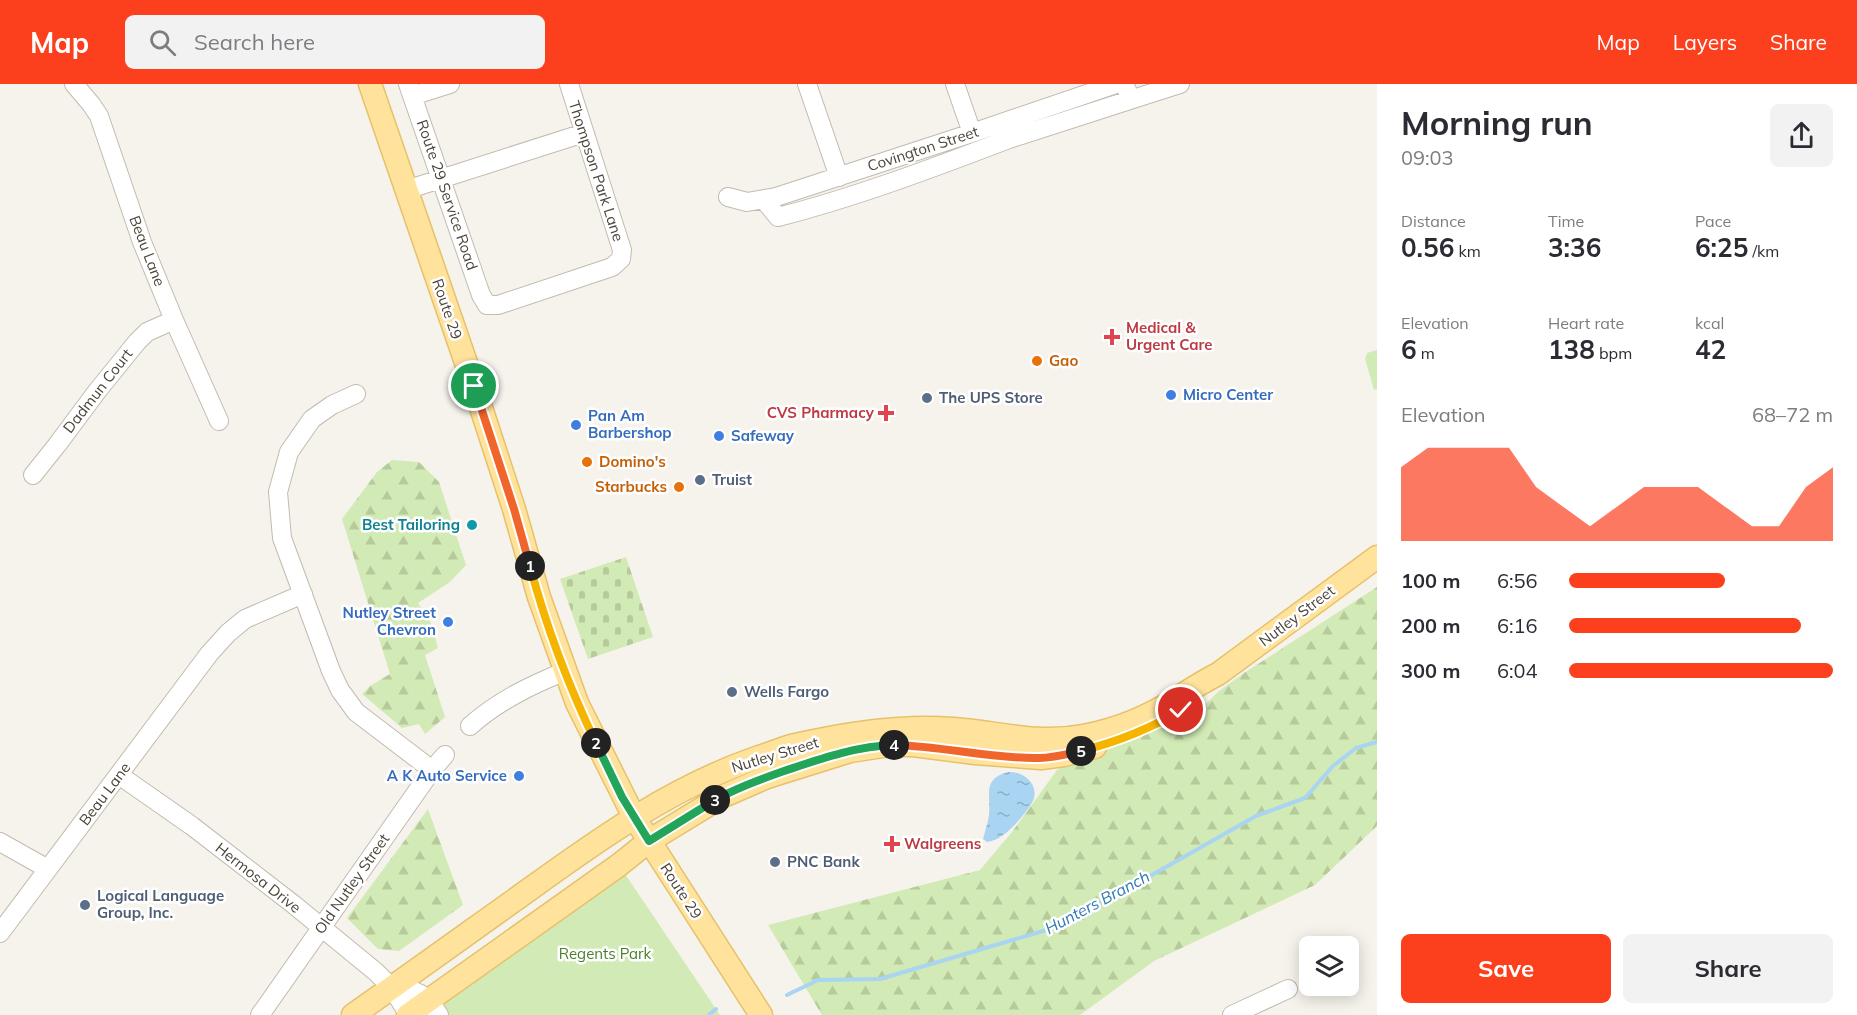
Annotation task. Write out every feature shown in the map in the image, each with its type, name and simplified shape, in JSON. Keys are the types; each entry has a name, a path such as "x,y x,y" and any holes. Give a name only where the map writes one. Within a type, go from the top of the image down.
{"main road":[{"name":"Route 29","path":"370,84 514,509 539,597 577,703 634,817 760,1015"},
{"name":"Nutley Street","path":"353,1015 587,848 634,817 708,777 741,763 790,747 870,730 914,727 956,729 1051,740 1084,736 1125,725 1218,674 1377,557"},
{"name":"Nutley Street","path":"408,1015 434,1007 649,841 743,786 828,756 890,745 1041,758 1064,755 1111,742 1146,729 1194,701 1218,674"}],"street":[{"name":"Beau Lane","path":"74,84 99,116 142,242 219,421"},
{"path":"410,90 450,84"},
{"name":"Thompson Park Lane","path":"487,305 498,305 612,267 621,259 622,250 569,84"},
{"path":"807,84 839,177"},
{"path":"955,84 972,133"},
{"name":"Covington Street","path":"728,197 747,202 764,200 972,133 1006,131 1067,92 1116,84"},
{"path":"764,200 778,217 814,208 943,164 1006,131 1127,92 1180,84"},
{"name":"Route 29 Service Road","path":"410,90 481,295 487,305"},
{"path":"406,190 584,133"},
{"name":"Dadmun Court","path":"33,474 137,342 147,332 174,320"},
{"path":"356,394 332,405 312,419 289,452 278,492 282,538 340,690 356,712 432,770"},
{"name":"Beau Lane","path":"0,933 209,654 228,633 245,619 303,594"},
{"path":"470,726 508,698 566,670"},
{"name":"Old Nutley Street","path":"260,1015 432,770 445,755"},
{"name":"Hermosa Drive","path":"119,775 192,826 376,972 392,988 408,1015"},
{"path":"0,842 48,869"},
{"path":"392,988 417,991 434,1007"},
{"path":"1232,1015 1288,989"}],"green space":[{"path":"1377,350 1377,389 1374,390 1365,359 1367,353"},
{"path":"392,460 419,462 439,482 466,565 450,582 418,603 431,623 438,648 425,655 445,717 425,734 419,724 402,728 362,694 370,686 390,674 342,519 377,472"},
{"path":"626,557 653,637 588,659 560,579"},
{"path":"1377,587 1377,826 1315,885 1154,961 1080,1015 822,1015 768,925 980,870 1012,832 1057,770 1082,755 1141,736 1194,715 1219,691 1244,673"},
{"path":"428,809 463,905 399,951 378,949 347,918"},
{"name":"Regents Park","path":"619,865 720,1015 426,1015"}],"water":[{"path":"1008,772 1019,773 1031,782 1035,792 1034,798 1025,813 1009,830 997,839 987,842 983,839 989,815 991,783 1000,775"}],"waterway":[{"name":"Hunters Branch","path":"787,995 818,980 880,979 1050,929 1115,896 1256,816 1305,798 1333,766 1356,748 1377,742"},
{"name":"Hunters Branch","path":"709,1015 716,1009"}],"place":[{"name":"Medical & Urgent Care","path":"1112,337"},
{"name":"Gao","path":"1037,361"},
{"name":"Micro Center","path":"1171,395"},
{"name":"The UPS Store","path":"927,398"},
{"name":"CVS Pharmacy","path":"886,413"},
{"name":"Pan Am Barbershop","path":"576,425"},
{"name":"Safeway","path":"719,436"},
{"name":"Domino's","path":"587,462"},
{"name":"Truist","path":"700,480"},
{"name":"Starbucks","path":"679,487"},
{"name":"Best Tailoring","path":"472,525"},
{"name":"Nutley Street Chevron","path":"448,622"},
{"name":"Wells Fargo","path":"732,692"},
{"name":"A K Auto Service","path":"519,776"},
{"name":"Walgreens","path":"892,844"},
{"name":"PNC Bank","path":"775,862"},
{"name":"Logical Language Group, Inc.","path":"85,905"}],"route":[{"path":"474,386 514,509 532,576 577,703 622,797 649,841 677,822 743,786 828,756 890,745 1041,758 1064,755 1111,742 1163,722 1181,710"}]}
